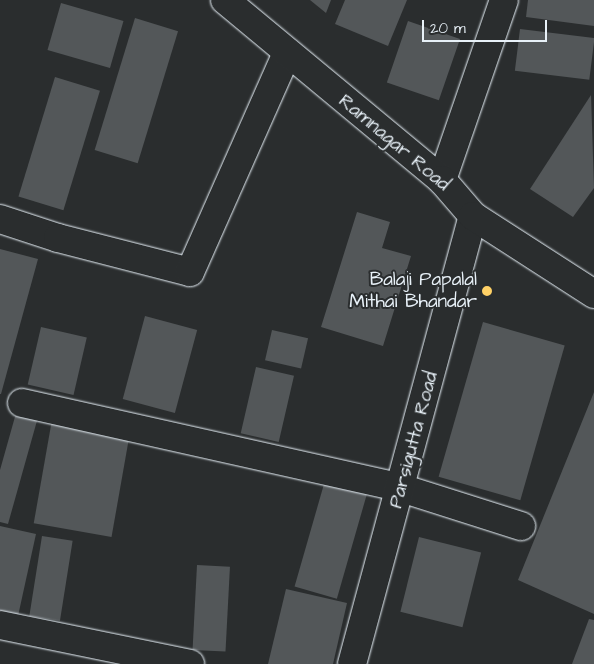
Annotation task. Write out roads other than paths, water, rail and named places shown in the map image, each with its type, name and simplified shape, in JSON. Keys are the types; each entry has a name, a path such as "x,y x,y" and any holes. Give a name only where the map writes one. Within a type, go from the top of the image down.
{"street":[{"name":"Ramnagar Road","path":"225,0 442,180 474,216 594,294"},
{"path":"442,180 504,0"},
{"path":"0,219 190,272 287,53"},
{"name":"Parsigutta Road","path":"352,664 474,216"},
{"path":"22,403 401,488 521,526"},
{"path":"0,625 190,664"}],"place":[{"name":"Balaji Papalal Mithai Bhandar","path":"487,291"}]}
